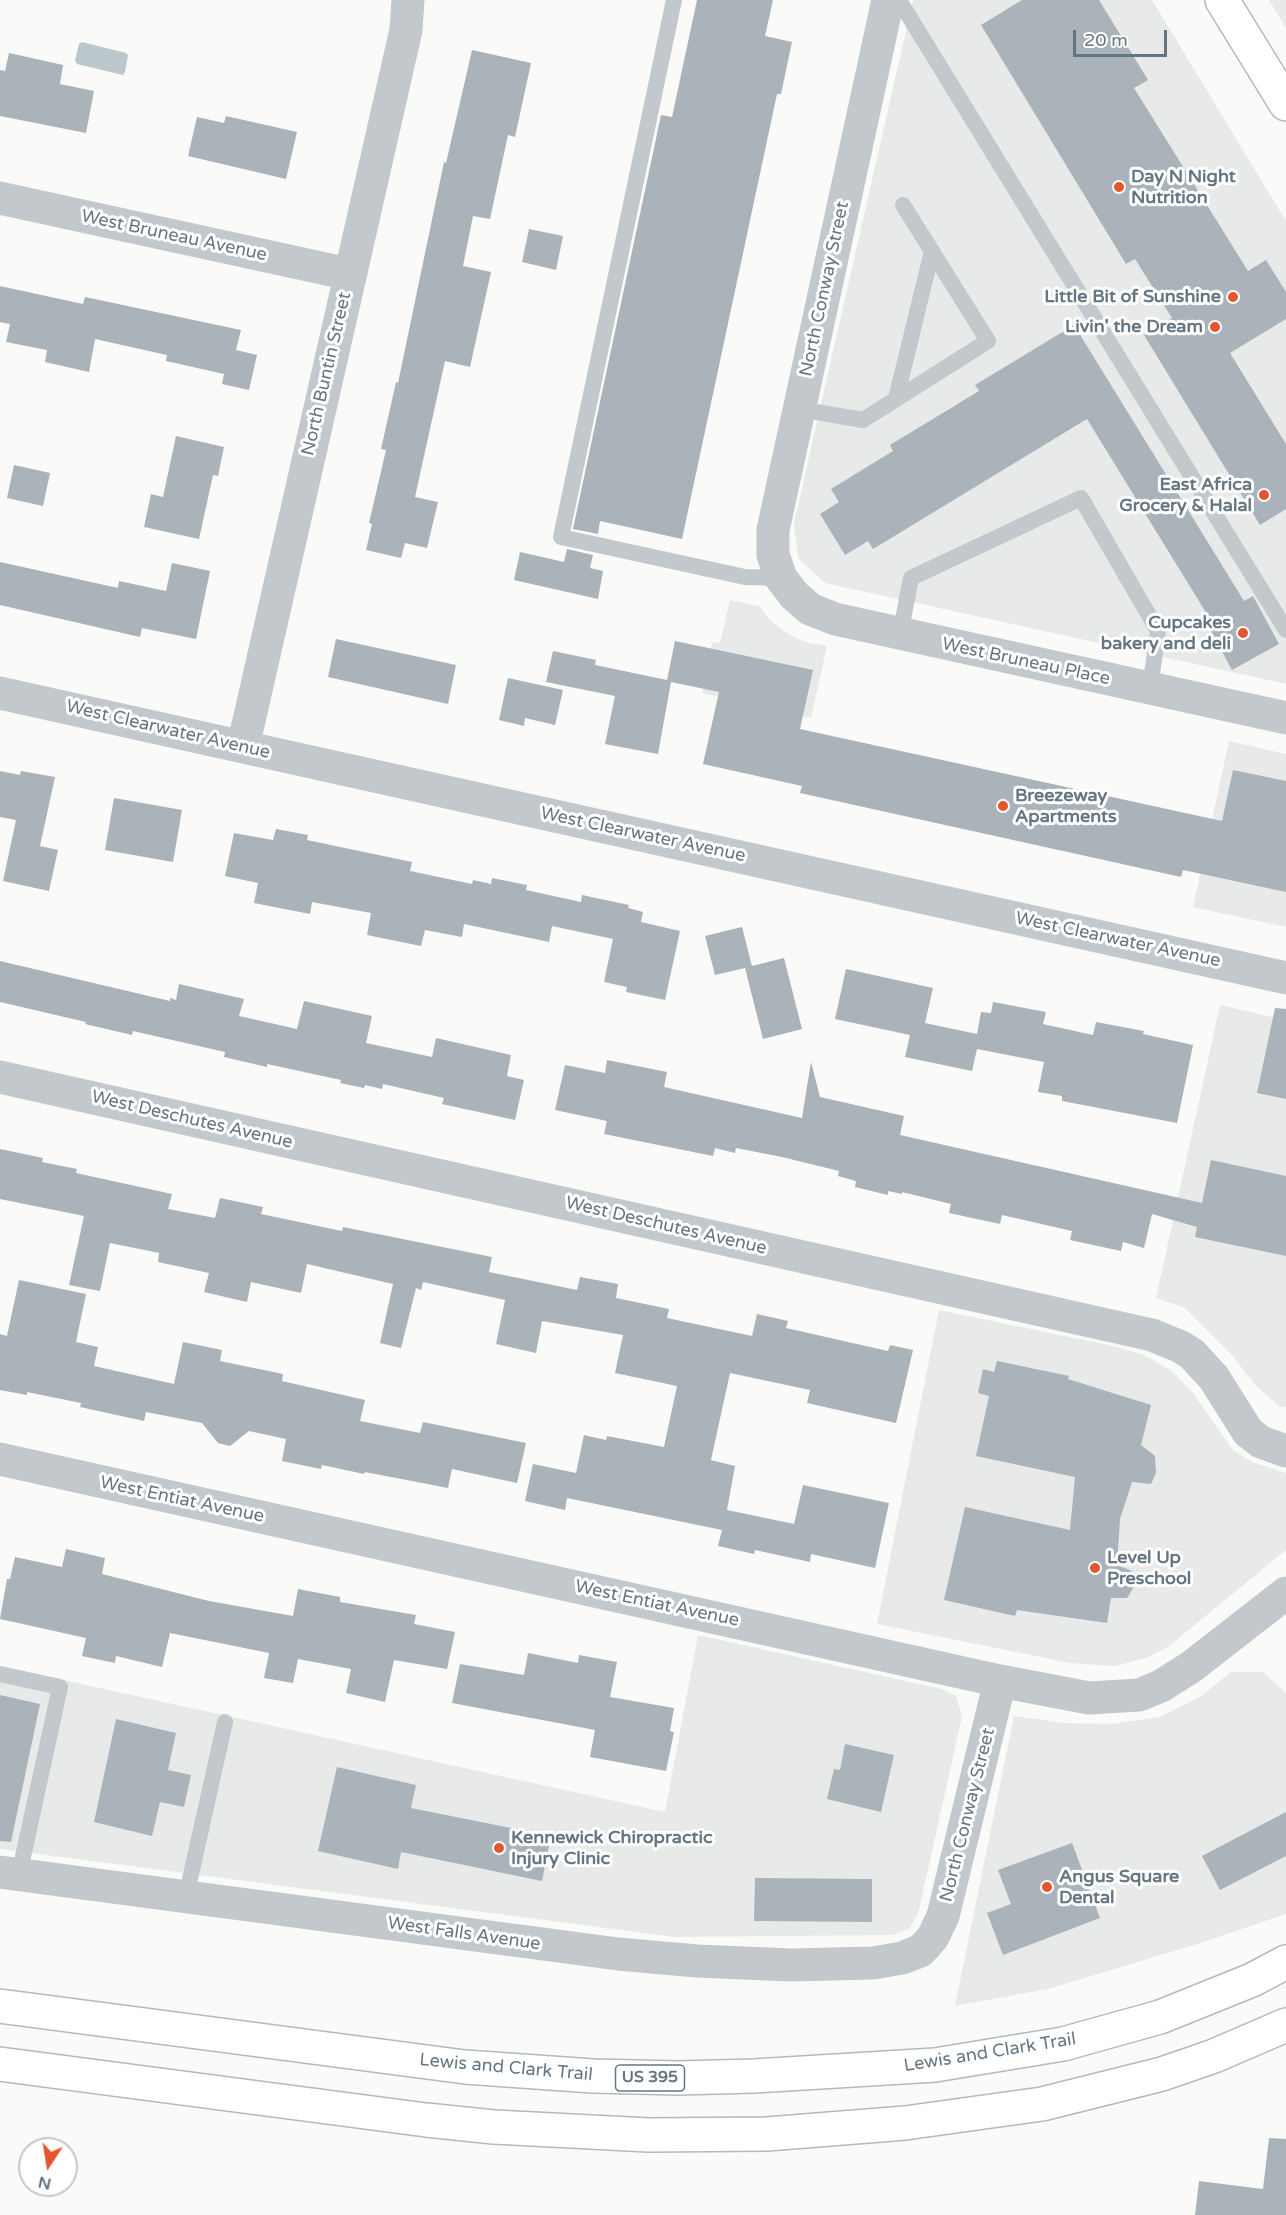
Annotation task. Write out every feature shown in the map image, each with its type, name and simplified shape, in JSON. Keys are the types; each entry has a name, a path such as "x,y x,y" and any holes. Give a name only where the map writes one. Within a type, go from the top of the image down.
{"main road":[{"path":"1222,0 1286,104"},
{"name":"Lewis and Clark Trail","path":"0,2006 465,2067 593,2076 678,2078 754,2076 935,2065 1063,2044 1160,2017 1252,1980 1286,1962"},
{"path":"0,2064 391,2116 494,2127 649,2135 767,2134 905,2123 1042,2104 1162,2074 1214,2056 1286,2025"}],"street":[{"name":"North Buntin Street","path":"243,747 406,30 408,0"},
{"name":"North Conway Street","path":"781,578 773,555 773,530 888,0"},
{"name":"West Bruneau Avenue","path":"0,198 349,274"},
{"name":"West Bruneau Place","path":"781,578 794,595 810,609 836,619 900,635 1286,718"},
{"name":"West Clearwater Avenue","path":"0,693 1286,978"},
{"name":"West Deschutes Avenue","path":"0,1077 1152,1335 1192,1354 1214,1378 1248,1432 1261,1442 1286,1451"},
{"name":"West Entiat Avenue","path":"0,1460 1000,1681 1089,1698 1139,1695 1161,1686 1218,1648 1286,1593"},
{"name":"North Conway Street","path":"926,1945 938,1928 946,1906 1000,1681"},
{"name":"West Falls Avenue","path":"9,1873 564,1948 698,1961 791,1965 873,1963 911,1955 926,1945"}],"lane":[{"path":"674,0 561,537 745,577 781,578"},
{"path":"899,0 1286,630"},
{"path":"799,409 863,420 988,341 903,205"},
{"path":"896,399 932,251"},
{"path":"900,635 911,578 1081,498 1158,631 1150,688"},
{"path":"0,1674 60,1687 9,1873"},
{"path":"186,1897 225,1722"}],"shaded area":[{"path":"913,0 1152,0 1286,221 1286,684 825,583 798,558 794,523"},
{"path":"1269,0 1286,0 1286,28"},
{"path":"82,42 126,53 128,55 123,75 77,64 75,60 79,44"},
{"path":"730,600 759,606 771,621 790,635 805,642 827,646 811,718 702,693 712,642 720,643"},
{"path":"1229,741 1286,754 1286,927 1193,907"},
{"path":"1220,1005 1286,1020 1286,1407 1280,1407 1256,1386 1231,1354 1185,1308 1156,1298"},
{"path":"939,1310 1113,1346 1144,1355 1172,1371 1193,1393 1233,1450 1252,1462 1286,1473 1286,1550 1169,1646 1146,1658 1115,1666 1070,1663 877,1624"},
{"path":"698,1635 942,1689 956,1696 962,1717 918,1914 910,1928 894,1935 675,1937 0,1849 0,1666 665,1812"},
{"path":"1231,1672 1263,1672 1285,1692 1286,1696 1286,1914 1194,1945 1048,1989 955,2006 1014,1716 1065,1723 1111,1724 1160,1717 1200,1697"}],"building":[{"path":"697,0 773,0 765,36 792,42 781,94 777,94 682,539 600,521 598,534 573,529 661,115 672,117"},
{"path":"1022,0 1099,0 1148,80 1134,88 1248,271 1266,260 1286,292 1286,319 1230,353 1286,444 1286,509 1260,525 1144,335 1172,318 1135,259 1126,264 981,25"},
{"path":"472,50 531,63 515,137 508,135 490,219 473,216 463,266 491,272 470,367 445,361 415,497 438,502 427,548 405,543 401,558 366,550 372,524 369,523 386,450 381,449 396,382 398,383 444,162 446,163"},
{"path":"9,53 63,65 60,84 94,91 86,133 0,116 0,70 5,71"},
{"path":"226,116 297,132 286,179 188,156 197,117 224,123"},
{"path":"529,229 563,236 556,270 522,262"},
{"path":"0,286 83,304 85,297 241,330 236,350 257,355 249,390 222,384 224,374 166,361 167,355 95,339 89,372 45,362 47,350 6,342 10,324 0,322"},
{"path":"1074,325 1244,601 1253,596 1279,644 1232,670 1206,622 1210,619 1087,419 873,549 868,541 845,555 820,514 839,502 831,489 893,451 890,445 979,391 975,385"},
{"path":"176,436 224,447 218,476 213,475 199,539 144,527 151,494 163,497"},
{"path":"14,465 50,473 43,506 7,498"},
{"path":"567,549 593,555 590,568 603,571 598,599 514,580 520,552 564,562"},
{"path":"0,562 118,588 119,581 166,591 172,563 210,571 196,639 142,628 140,637 0,605"},
{"path":"336,639 456,665 448,704 328,677"},
{"path":"675,641 813,670 800,729 1222,821 1233,770 1286,781 1286,892 1183,870 1181,877 800,793 802,786 703,764 719,692 671,682 658,754 605,744 615,696 546,682 553,651 596,660 595,665 667,680"},
{"path":"508,678 563,690 555,725 525,718 524,726 499,720"},
{"path":"0,771 20,775 21,771 55,777 40,846 58,850 49,891 3,881 16,820 0,817"},
{"path":"114,798 182,810 173,862 105,850"},
{"path":"276,829 308,835 307,840 412,862 410,871 472,884 473,880 491,884 492,878 527,885 526,890 581,902 582,895 629,905 628,908 643,912 641,922 680,931 665,1000 626,992 627,987 604,982 613,939 552,926 549,942 464,924 462,937 425,930 421,946 367,935 371,913 312,902 310,914 254,903 258,883 225,876 234,833 273,840"},
{"path":"742,927 752,966 784,958 802,1029 763,1039 745,968 715,975 705,936"},
{"path":"0,961 170,1001 170,998 176,1000 179,984 244,999 239,1016 297,1029 304,1001 372,1016 366,1043 432,1057 436,1038 511,1055 507,1076 524,1080 515,1120 442,1104 444,1098 383,1084 382,1089 340,1083 341,1080 224,1057 225,1052 133,1031 132,1035 0,1002"},
{"path":"846,969 933,988 925,1023 977,1034 981,1012 991,1013 993,1002 1046,1012 1043,1024 1093,1035 1096,1022 1144,1031 1143,1034 1193,1045 1177,1123 1062,1101 1062,1096 1038,1092 1044,1062 977,1049 972,1071 905,1057 910,1035 835,1019"},
{"path":"1275,1008 1286,1009 1286,1099 1257,1093"},
{"path":"607,1060 667,1072 664,1087 802,1118 811,1062 820,1097 904,1116 900,1135 1202,1203 1211,1160 1286,1176 1286,1256 1195,1237 1197,1227 1152,1214 1144,1248 1123,1242 1121,1251 1070,1240 1072,1231 1002,1215 1000,1224 949,1213 951,1204 902,1192 902,1194 888,1191 888,1195 855,1187 856,1181 838,1176 839,1171 782,1157 736,1148 735,1153 715,1148 713,1156 604,1134 607,1121 555,1110 565,1065 605,1073"},
{"path":"0,1149 43,1158 42,1162 77,1169 76,1173 172,1194 168,1209 215,1218 220,1198 263,1207 261,1214 342,1231 343,1227 492,1257 489,1272 577,1290 580,1277 618,1284 616,1298 669,1309 667,1318 752,1336 757,1314 788,1321 786,1328 888,1351 890,1345 913,1350 896,1423 807,1403 810,1390 730,1373 711,1460 735,1466 727,1510 794,1524 803,1485 889,1503 875,1568 811,1554 810,1562 755,1550 754,1554 718,1546 722,1530 567,1498 565,1510 525,1501 533,1464 576,1473 584,1435 606,1440 607,1436 664,1447 677,1386 615,1373 623,1335 542,1321 536,1353 496,1344 505,1300 423,1282 421,1290 416,1288 401,1348 380,1343 393,1284 307,1264 301,1293 251,1282 247,1302 204,1292 209,1273 158,1262 159,1253 110,1243 100,1291 69,1285 84,1216 0,1199"},
{"path":"19,1280 86,1294 76,1342 98,1347 94,1366 174,1384 183,1342 222,1350 220,1361 283,1374 282,1381 365,1400 360,1421 420,1433 423,1422 526,1443 517,1483 452,1469 448,1488 322,1465 321,1469 282,1461 286,1439 249,1431 230,1446 218,1443 202,1423 146,1412 144,1421 80,1407 81,1403 27,1392 27,1395 0,1390 0,1334 7,1336"},
{"path":"997,1361 1069,1376 1068,1379 1151,1405 1141,1445 1155,1456 1156,1473 1151,1484 1132,1482 1120,1519 1117,1565 1132,1571 1135,1585 1127,1598 1111,1598 1107,1623 1017,1610 1015,1616 944,1600 965,1507 1070,1530 1075,1477 976,1456 989,1396 978,1393 983,1369 994,1372"},
{"path":"66,1549 105,1558 102,1574 209,1601 293,1616 298,1589 340,1597 340,1602 416,1615 414,1624 455,1632 447,1669 394,1660 385,1702 346,1693 351,1669 298,1659 293,1683 264,1678 269,1653 170,1633 162,1667 116,1656 115,1663 82,1656 86,1638 0,1619 7,1579 10,1579 15,1557 62,1567"},
{"path":"528,1653 578,1663 579,1655 617,1662 610,1697 674,1708 670,1731 674,1732 666,1771 590,1757 595,1730 452,1703 460,1664 524,1675"},
{"path":"0,1695 40,1704 11,1842 0,1841"},
{"path":"116,1719 176,1733 168,1770 191,1775 184,1807 160,1802 152,1836 94,1822"},
{"path":"845,1744 894,1755 881,1812 827,1799 834,1769 840,1770"},
{"path":"337,1767 416,1785 411,1808 551,1836 542,1881 401,1852 398,1869 318,1851"},
{"path":"1286,1812 1286,1856 1220,1890 1202,1856"},
{"name":"Angus Square Dental","path":"1072,1843 1100,1918 1003,1955 987,1913 1011,1904 998,1870"},
{"path":"755,1878 872,1879 872,1922 754,1921"},
{"path":"1269,2138 1286,2139 1286,2215 1195,2215 1199,2181 1263,2189"}],"place":[{"name":"Day N Night Nutrition","path":"1119,187"},
{"name":"Little Bit of Sunshine","path":"1233,297"},
{"name":"Livin' the Dream","path":"1215,327"},
{"name":"East Africa Grocery & Halal","path":"1264,495"},
{"name":"Cupcakes bakery and deli","path":"1243,633"},
{"name":"Breezeway Apartments","path":"1003,806"},
{"name":"Level Up Preschool","path":"1095,1568"},
{"name":"Kennewick Chiropractic Injury Clinic","path":"499,1848"},
{"name":"Angus Square Dental","path":"1047,1887"}]}
